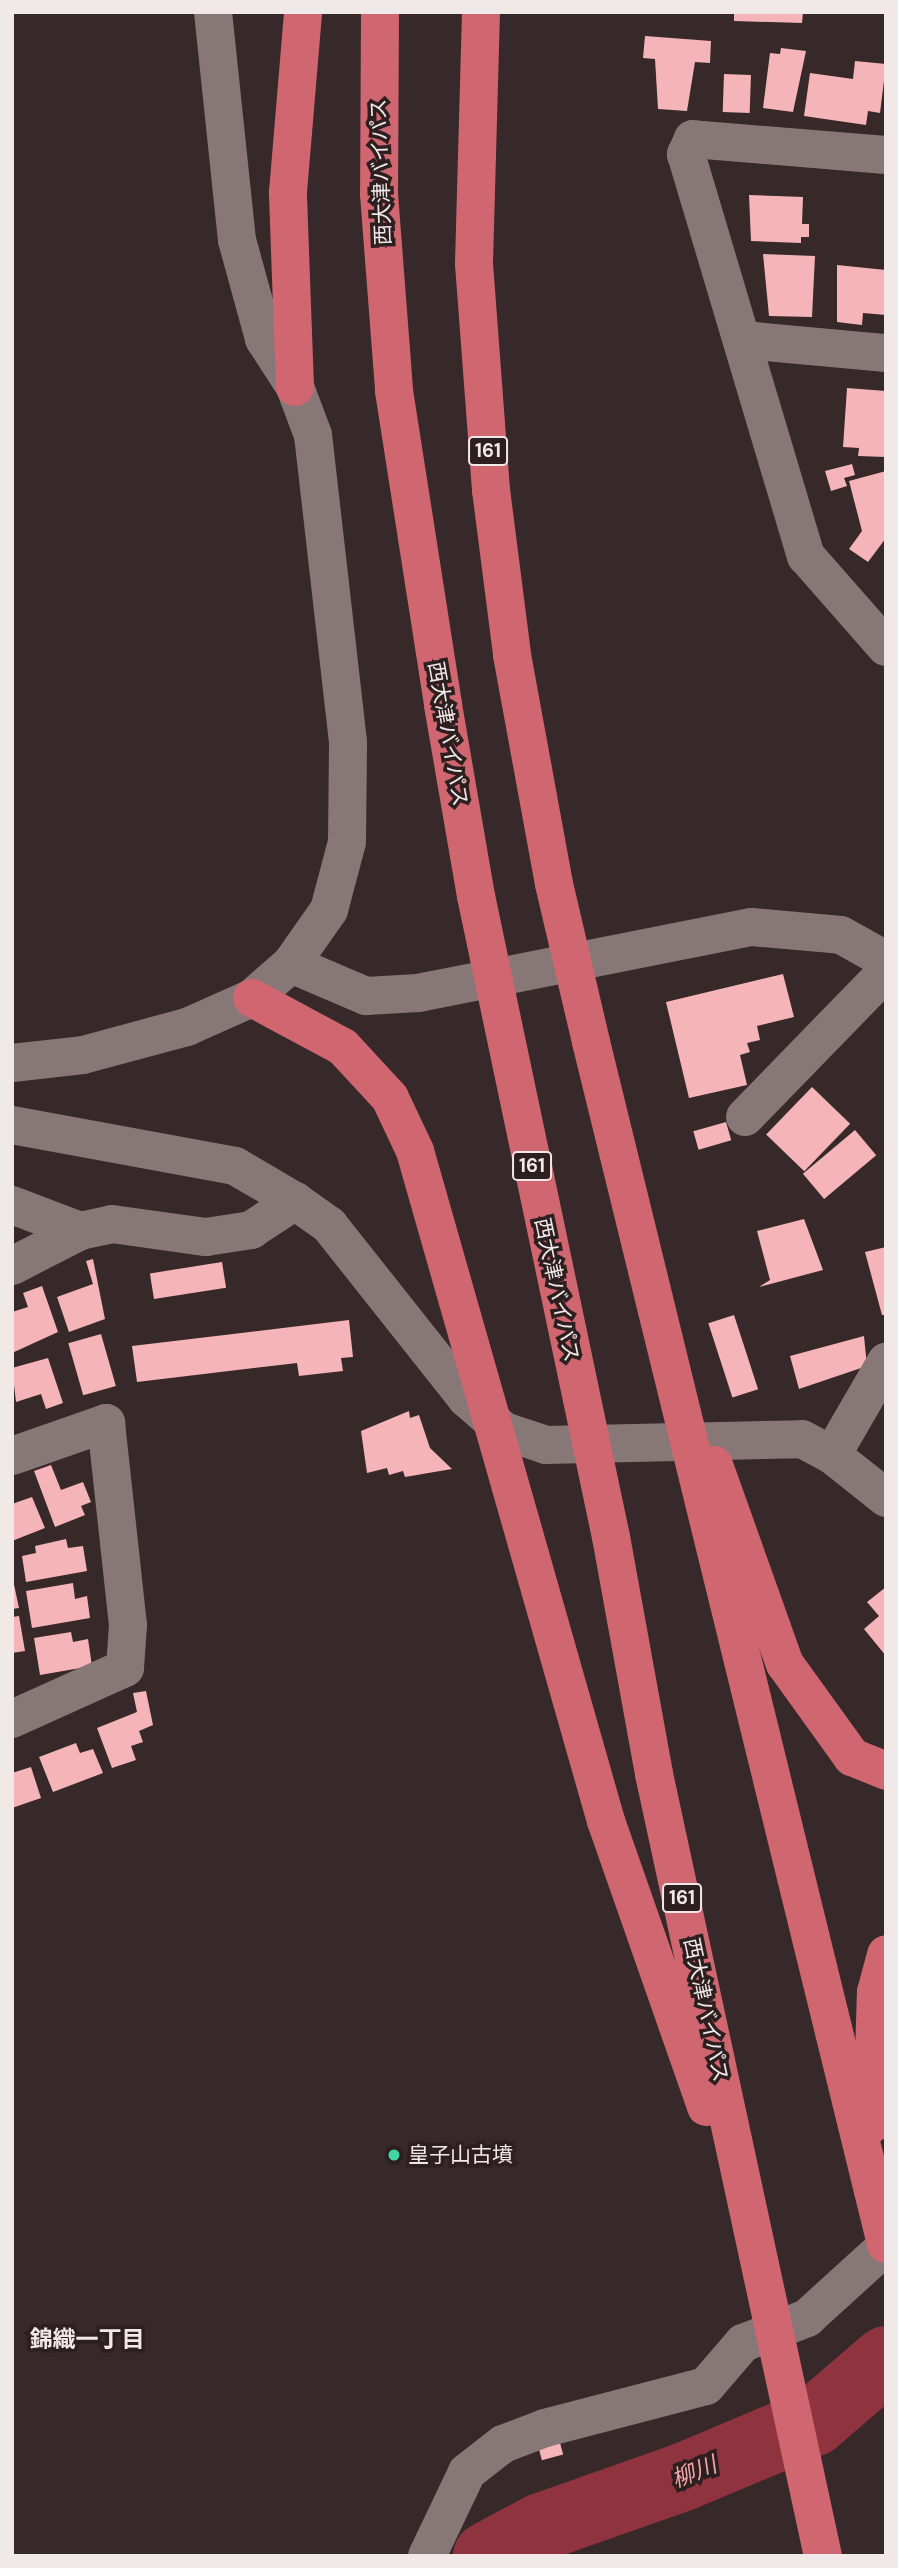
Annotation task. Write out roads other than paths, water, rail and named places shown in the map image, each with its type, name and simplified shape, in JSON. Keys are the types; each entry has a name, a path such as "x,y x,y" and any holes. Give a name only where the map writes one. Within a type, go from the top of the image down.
{"highway":[{"path":"295,387 288,192 303,12"},
{"name":"西大津バイパス","path":"380,12 379,194 394,391 476,896 553,1272 611,1537 654,1774 823,2556"},
{"name":"161","path":"481,12 474,264 491,490 513,655 554,884 626,1181 719,1523 886,2245"},
{"path":"252,998 343,1047 390,1098 415,1151 606,1821 758,2258"},
{"path":"719,1523 791,1673 852,1757 886,1771"},
{"path":"872,2182 872,2051 886,1954"}],"street":[{"path":"12,1063 83,1055 187,1027 252,998 291,964 329,910 347,842 348,754 313,435 295,387 264,340 237,240 213,12"},
{"path":"886,155 693,139 686,153 806,556 886,648"},
{"path":"743,340 886,352"},
{"path":"291,964 366,996 418,993 752,927 841,935 886,960"},
{"path":"745,1117 886,972"},
{"path":"12,1125 235,1166 295,1201 337,1234 467,1399 505,1431 545,1444 802,1439 832,1455 886,1499"},
{"path":"12,1266 79,1231 112,1224 206,1237 251,1230 295,1201"},
{"path":"12,1205 79,1231"},
{"path":"832,1455 886,1362"},
{"path":"12,1456 106,1423 128,1625 125,1668 12,1719"},
{"path":"427,2556 467,2472 503,2444 706,2386 743,2343 807,2318 886,2245"}],"waterway":[{"name":"柳川","path":"487,2556 541,2527 683,2477 814,2422 886,2360"}],"place":[{"name":"皇子山古墳","path":"394,2155"}],"district":[{"name":"錦織一丁目","path":"87,2339"}]}
